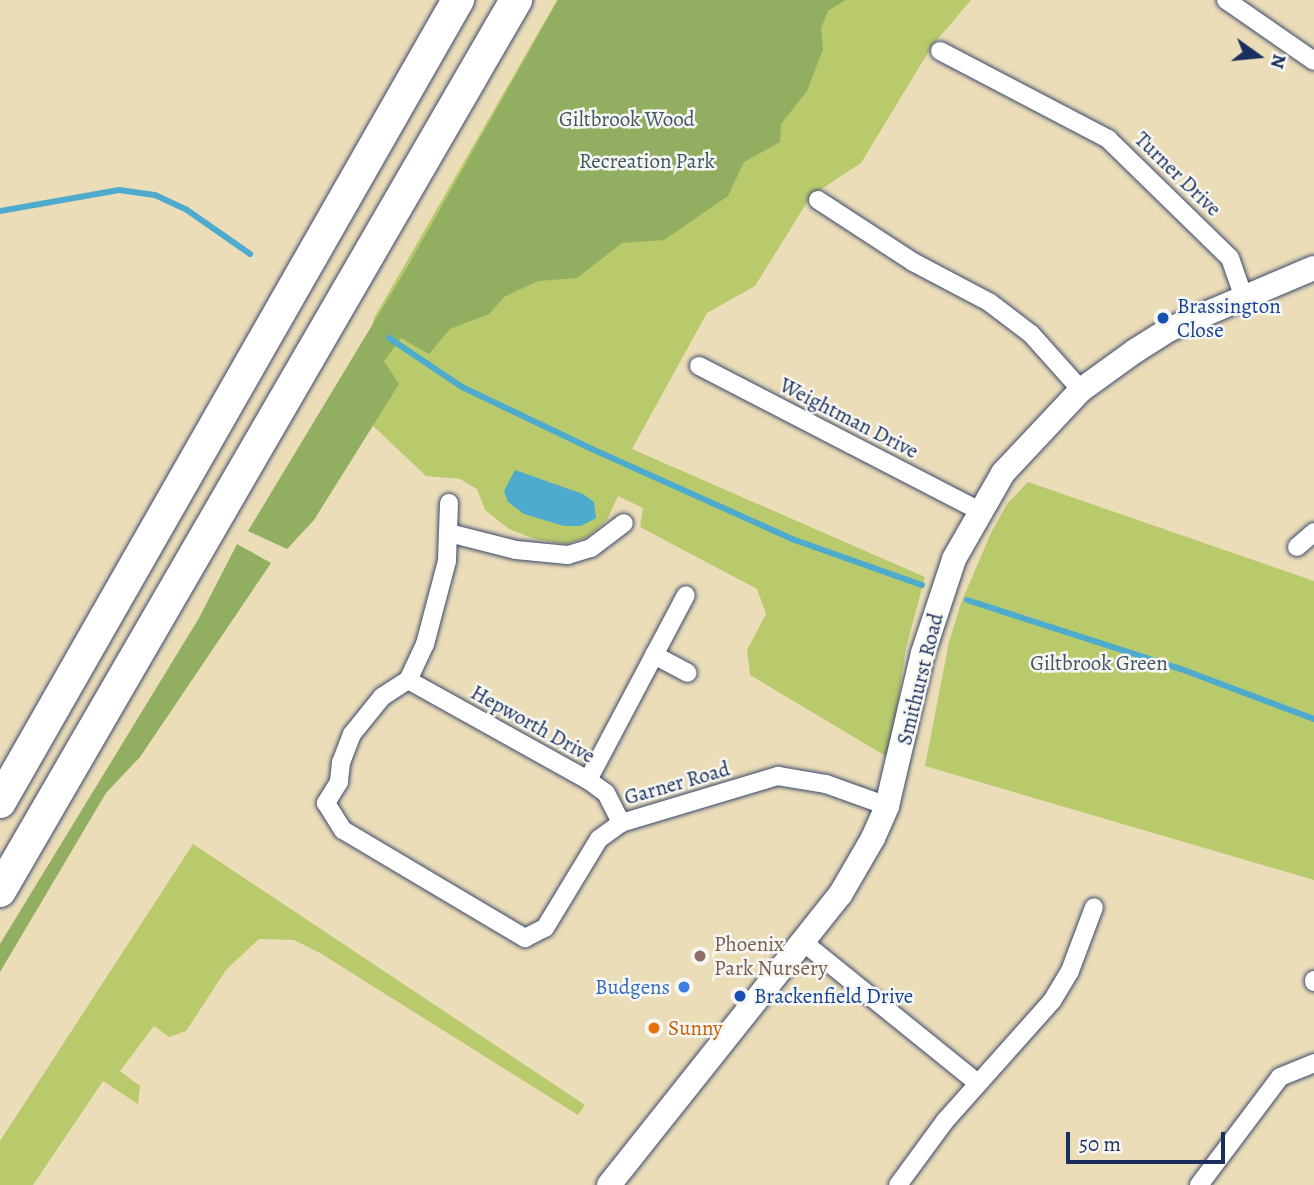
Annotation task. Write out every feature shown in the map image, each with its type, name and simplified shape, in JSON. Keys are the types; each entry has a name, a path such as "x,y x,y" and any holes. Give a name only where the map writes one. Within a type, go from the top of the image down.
{"highway":[{"path":"0,803 458,0"},
{"path":"0,891 516,0"}],"street":[{"path":"1226,0 1314,61"},
{"name":"Turner Drive","path":"940,51 1108,139 1230,258 1244,298"},
{"path":"818,200 913,262 989,302 1031,334 1081,390"},
{"name":"Smithurst Road","path":"609,1185 840,895 887,806 923,653 954,559 978,510 1003,474 1081,390 1170,329 1314,268"},
{"name":"Weightman Drive","path":"699,366 978,510"},
{"path":"408,680 432,626 449,533 449,503"},
{"path":"449,533 516,550 568,555 591,548 624,523"},
{"path":"1297,547 1314,532"},
{"path":"588,780 685,595"},
{"path":"654,655 688,673"},
{"name":"Garner Road","path":"408,680 382,697 352,734 341,762 339,782 326,803 343,830 526,938 545,928 599,839 621,823 778,776 826,783 887,806"},
{"name":"Hepworth Drive","path":"408,680 588,780 606,793 621,823"},
{"path":"898,1185 978,1083 1052,1001 1070,971 1094,907"},
{"path":"803,942 978,1083"},
{"path":"1199,1185 1280,1077 1314,1063"}],"green space":[{"name":"Recreation Park","path":"557,0 971,0 932,46 861,163 811,196 755,286 707,313 632,449 925,577 906,648 889,758 750,675 747,650 766,614 757,589 640,527 643,508 618,496 607,520 587,537 566,544 535,539 509,529 485,510 477,489 460,479 426,476 354,408 374,318"},
{"name":"Giltbrook Wood","path":"558,0 845,0 828,11 821,28 823,49 807,91 781,124 780,142 744,162 728,196 664,240 622,243 577,278 538,281 504,297 489,314 450,329 429,354 401,338 384,361 399,384 314,520 287,549 248,531 409,264"},
{"name":"Giltbrook Green","path":"1028,482 1314,581 1314,880 925,766 949,642 961,603 991,533 1007,504"},
{"path":"237,544 271,563 140,757 106,793 0,972 0,944 199,618"},
{"path":"193,844 585,1105 578,1115 320,953 294,940 259,939 226,970 186,1031 169,1037 154,1026 120,1071 140,1086 138,1104 103,1081 33,1185 0,1185 0,1141"}],"water":[{"path":"515,470 583,494 594,502 596,518 581,526 564,526 524,514 508,502 504,491"}],"waterway":[{"path":"0,211 119,190 155,195 187,210 250,254"},
{"path":"389,338 462,387 592,449 792,539 922,585"},
{"path":"967,600 1181,669 1314,719"}],"place":[{"name":"Brassington Close","path":"1163,318"},
{"name":"Phoenix Park Nursery","path":"700,956"},
{"name":"Budgens","path":"684,987"},
{"name":"Brackenfield Drive","path":"740,996"},
{"name":"Sunny","path":"654,1028"}]}
